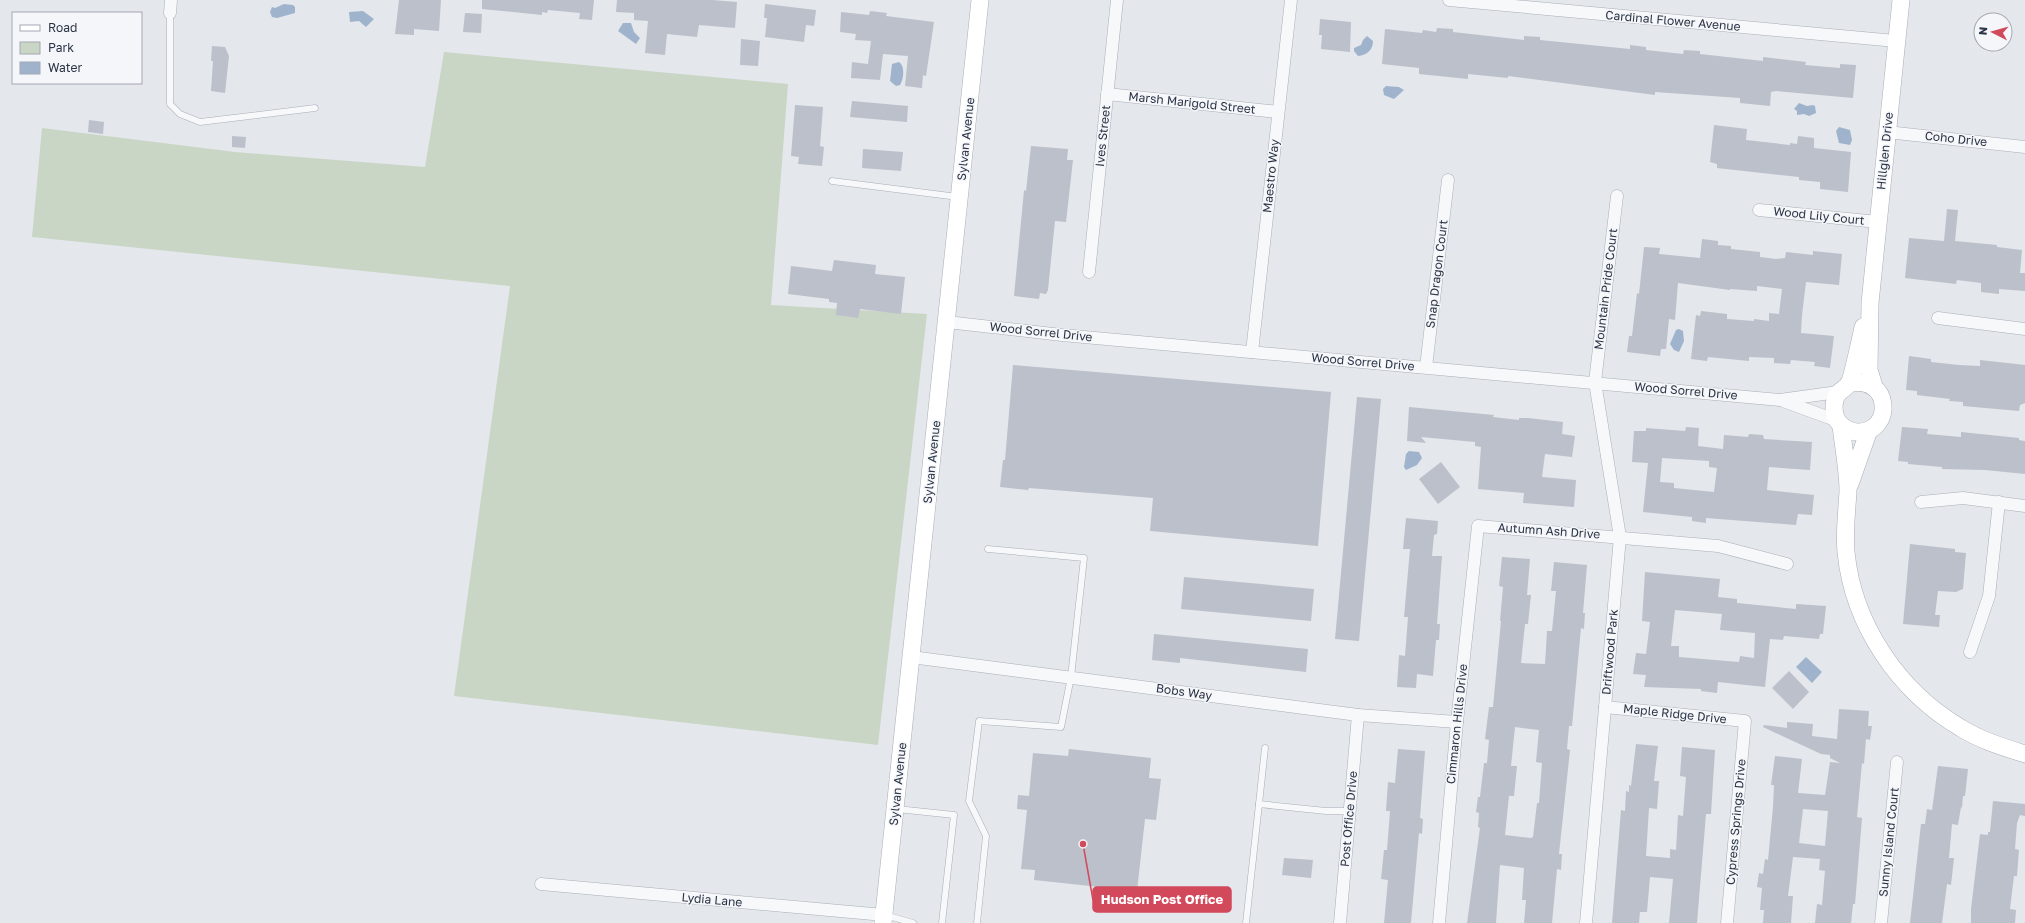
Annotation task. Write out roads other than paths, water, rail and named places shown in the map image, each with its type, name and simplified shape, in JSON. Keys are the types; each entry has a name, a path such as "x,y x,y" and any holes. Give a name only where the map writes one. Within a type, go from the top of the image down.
{"street":[{"path":"170,13 171,0"},
{"name":"Sylvan Avenue","path":"883,919 980,0"},
{"name":"Ives Street","path":"1089,272 1117,0"},
{"name":"Maestro Way","path":"1252,352 1291,0"},
{"name":"Cardinal Flower Avenue","path":"1449,0 1896,42"},
{"name":"Hillglen Drive","path":"1848,490 1869,430 1880,420 1884,406 1879,392 1874,386 1869,370 1870,303 1901,0"},
{"name":"Marsh Marigold Street","path":"1107,94 1278,112"},
{"name":"Coho Drive","path":"1887,132 2025,147"},
{"name":"Snap Dragon Court","path":"1426,367 1448,180"},
{"name":"Mountain Pride Court","path":"1595,382 1617,196"},
{"name":"Wood Lily Court","path":"1759,210 1878,222"},
{"name":"Hillglen Drive","path":"1870,303 1843,388 1834,406 1839,423 1848,490 1845,522 1846,551 1851,583 1860,611 1873,637 1891,665 1914,692 1936,712 1961,728 1983,739 2025,754"},
{"path":"1938,318 2025,329"},
{"name":"Wood Sorrel Drive","path":"947,322 1062,335 1595,382 1780,400 1839,423"},
{"name":"Driftwood Park","path":"1586,923 1620,537 1595,382"},
{"path":"1843,388 1857,382 1874,386"},
{"name":"Wood Sorrel Drive","path":"1780,400 1843,388"},
{"path":"1839,423 1855,432 1869,430"},
{"path":"1921,502 1963,498 2025,506"},
{"path":"1970,652 1989,596 1999,502"},
{"name":"Autumn Ash Drive","path":"1478,526 1718,546 1787,564"},
{"name":"Cimmaron Hills Drive","path":"1439,923 1457,722 1478,526"},
{"name":"Bobs Way","path":"911,657 1358,714 1457,722"},
{"name":"Maple Ridge Drive","path":"1605,707 1745,721"},
{"name":"Post Office Drive","path":"1340,923 1358,714"},
{"name":"Cypress Springs Drive","path":"1727,923 1745,721"},
{"name":"Sunny Island Court","path":"1881,923 1897,762"},
{"name":"Lydia Lane","path":"541,884 883,919"}],"lane":[{"path":"170,13 170,104 180,114 200,122 315,108"},
{"path":"832,181 960,197"},
{"path":"976,923 986,836 969,801 978,721 1061,727 1071,677 1084,558 988,549"},
{"path":"1246,922 1265,748"},
{"path":"1259,804 1326,811 1349,811"},
{"path":"895,809 954,815 942,923"},
{"path":"883,919 912,923"}],"water":[{"path":"284,4 293,5 295,7 295,13 277,18 272,17 270,12 272,7 275,8"},
{"path":"363,11 374,19 366,27 359,21 350,22 349,12"},
{"path":"623,23 631,23 634,32 640,38 636,44 618,31"},
{"path":"1367,36 1373,41 1372,47 1367,53 1358,56 1354,51 1354,48 1361,45"},
{"path":"899,62 903,69 903,76 900,85 896,86 890,81 892,64"},
{"path":"1386,86 1399,87 1404,90 1394,99 1384,95 1383,89"},
{"path":"1799,103 1807,106 1815,106 1816,113 1809,116 1804,114 1797,115 1797,111 1794,109"},
{"path":"1839,127 1850,130 1852,140 1850,145 1839,143 1836,131"},
{"path":"1679,329 1683,331 1684,341 1679,352 1674,350 1670,344 1676,330"},
{"path":"1409,451 1419,452 1422,458 1417,465 1406,470 1404,467 1406,454"},
{"path":"1806,657 1822,672 1812,683 1796,667"}],"place":[{"name":"Hudson Post Office","path":"1083,844"}]}
